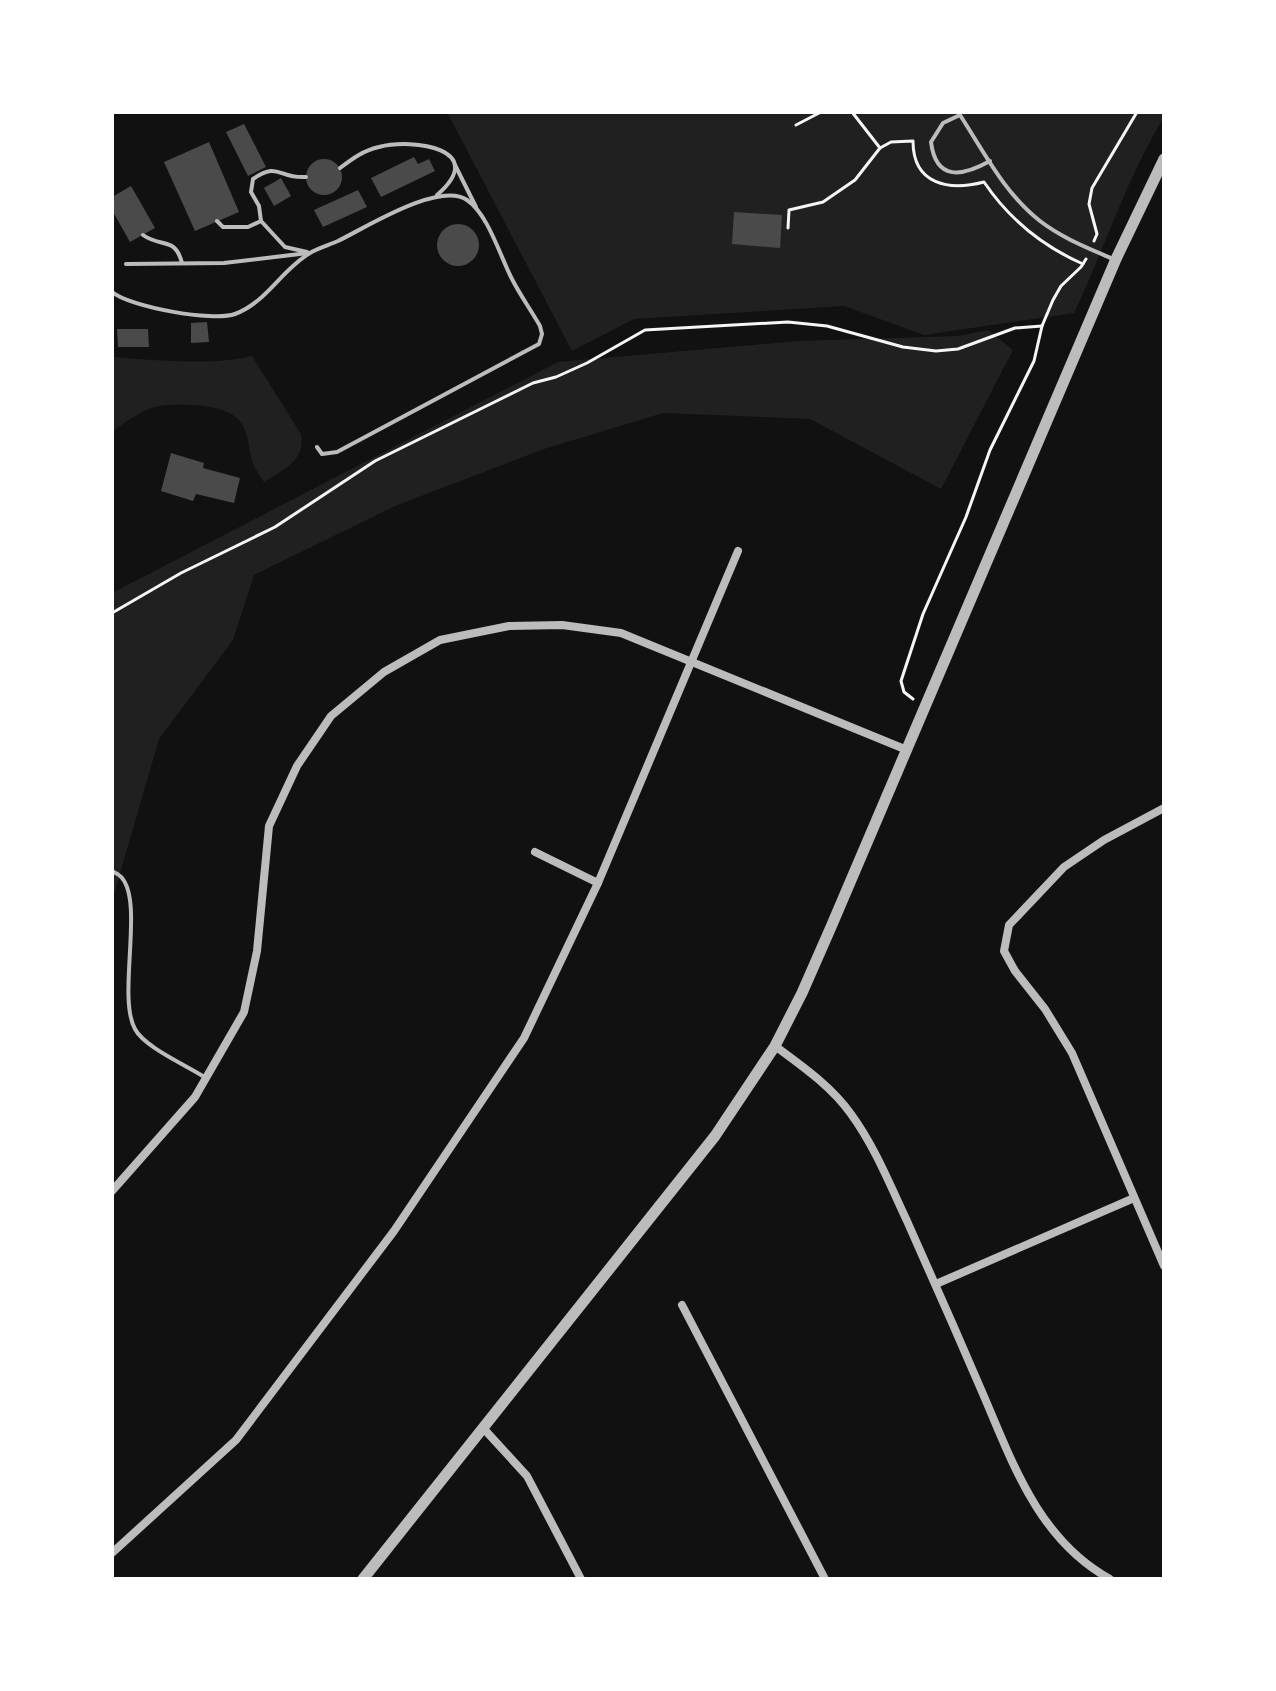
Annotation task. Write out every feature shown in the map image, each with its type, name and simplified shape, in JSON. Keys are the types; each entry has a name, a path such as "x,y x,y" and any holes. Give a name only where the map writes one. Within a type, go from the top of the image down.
{"street":[{"path":"363,1579 715,1136 775,1046 802,993 1116,259 1164,159"},
{"path":"112,1553 236,1440 394,1231 524,1038 598,883 738,551"},
{"path":"112,1191 195,1097 244,1012 257,951 269,826 297,766 331,716 384,672 440,640 509,626 562,625 621,633 907,750"},
{"path":"1164,808 1104,840 1064,867 1009,925 1004,951 1072,1053 1164,1266"},
{"path":"535,852 598,883"},
{"path":"775,1046 817,1078 850,1112 876,1153 1024,1488 1054,1534 1087,1566 1110,1579"},
{"path":"936,1284 1134,1198"},
{"path":"682,1305 825,1579"},
{"path":"484,1429 527,1476 581,1579"}],"lane":[{"path":"990,161 959,174 951,173 937,162 931,142 943,123 960,115 1012,193 1041,222 1116,259"},
{"path":"317,447 322,454 337,452 539,344 542,334 449,153 439,148 402,144 369,150 340,168"},
{"path":"436,197 453,179 454,162"},
{"path":"306,177 294,178 275,169 266,170 253,179 251,192 259,206 261,221 285,247 311,253"},
{"path":"112,292 121,299 157,309 231,315 266,295 287,270 311,253 398,211 448,195 465,198 478,211"},
{"path":"217,221 223,227 248,227 261,221"},
{"path":"143,235 174,246 179,250 183,264"},
{"path":"126,264 224,263 311,253"},
{"path":"112,871 123,878 130,897 130,1011 135,1030 147,1042 206,1078"}],"path":[{"path":"796,125 821,112"},
{"path":"852,112 880,148"},
{"path":"925,705 907,696 901,687 908,657 990,450 1034,361 1042,326 1061,286 1083,264 1097,234 1089,210 1092,188 1137,112"},
{"path":"788,228 789,210 823,202 839,193 861,173 880,148 891,142 913,141 916,159 934,181 944,186 959,187 984,182 1006,210 1035,237 1083,264"},
{"path":"112,613 181,573 275,527 375,461 533,383 587,363 645,330 788,322 827,326 903,347 936,351 958,349 1015,328 1042,326"}],"shaded area":[{"path":"447,112 1164,112 1164,117 1127,189 1074,313 924,335 844,306 634,319 572,351"},
{"path":"988,330 1013,350 941,489 810,419 663,413 544,449 395,506 254,575 233,640 159,739 112,901 112,593 558,362 798,341 958,336"},
{"path":"252,356 301,434 302,443 292,463 264,482 254,466 242,424 222,410 186,405 155,407 138,414 112,432 112,357 201,362"}],"building":[{"path":"244,124 266,167 248,176 226,132"},
{"path":"209,142 239,212 195,231 164,162"},
{"path":"414,157 418,164 429,159 435,171 381,197 371,178"},
{"path":"324,159 337,164 342,177 337,190 324,195 311,190 306,177 311,164"},
{"path":"281,178 291,196 274,206 264,188"},
{"path":"131,186 155,228 130,242 112,210 112,197"},
{"path":"358,190 367,207 323,227 314,210"},
{"path":"734,212 782,215 780,248 732,244"},
{"path":"458,224 473,230 479,245 473,260 458,266 443,260 437,245 443,230"},
{"path":"207,322 209,342 191,343 191,323"},
{"path":"117,329 148,329 149,347 118,347"},
{"path":"171,453 204,463 203,468 240,478 234,503 196,494 193,501 161,491"}]}
